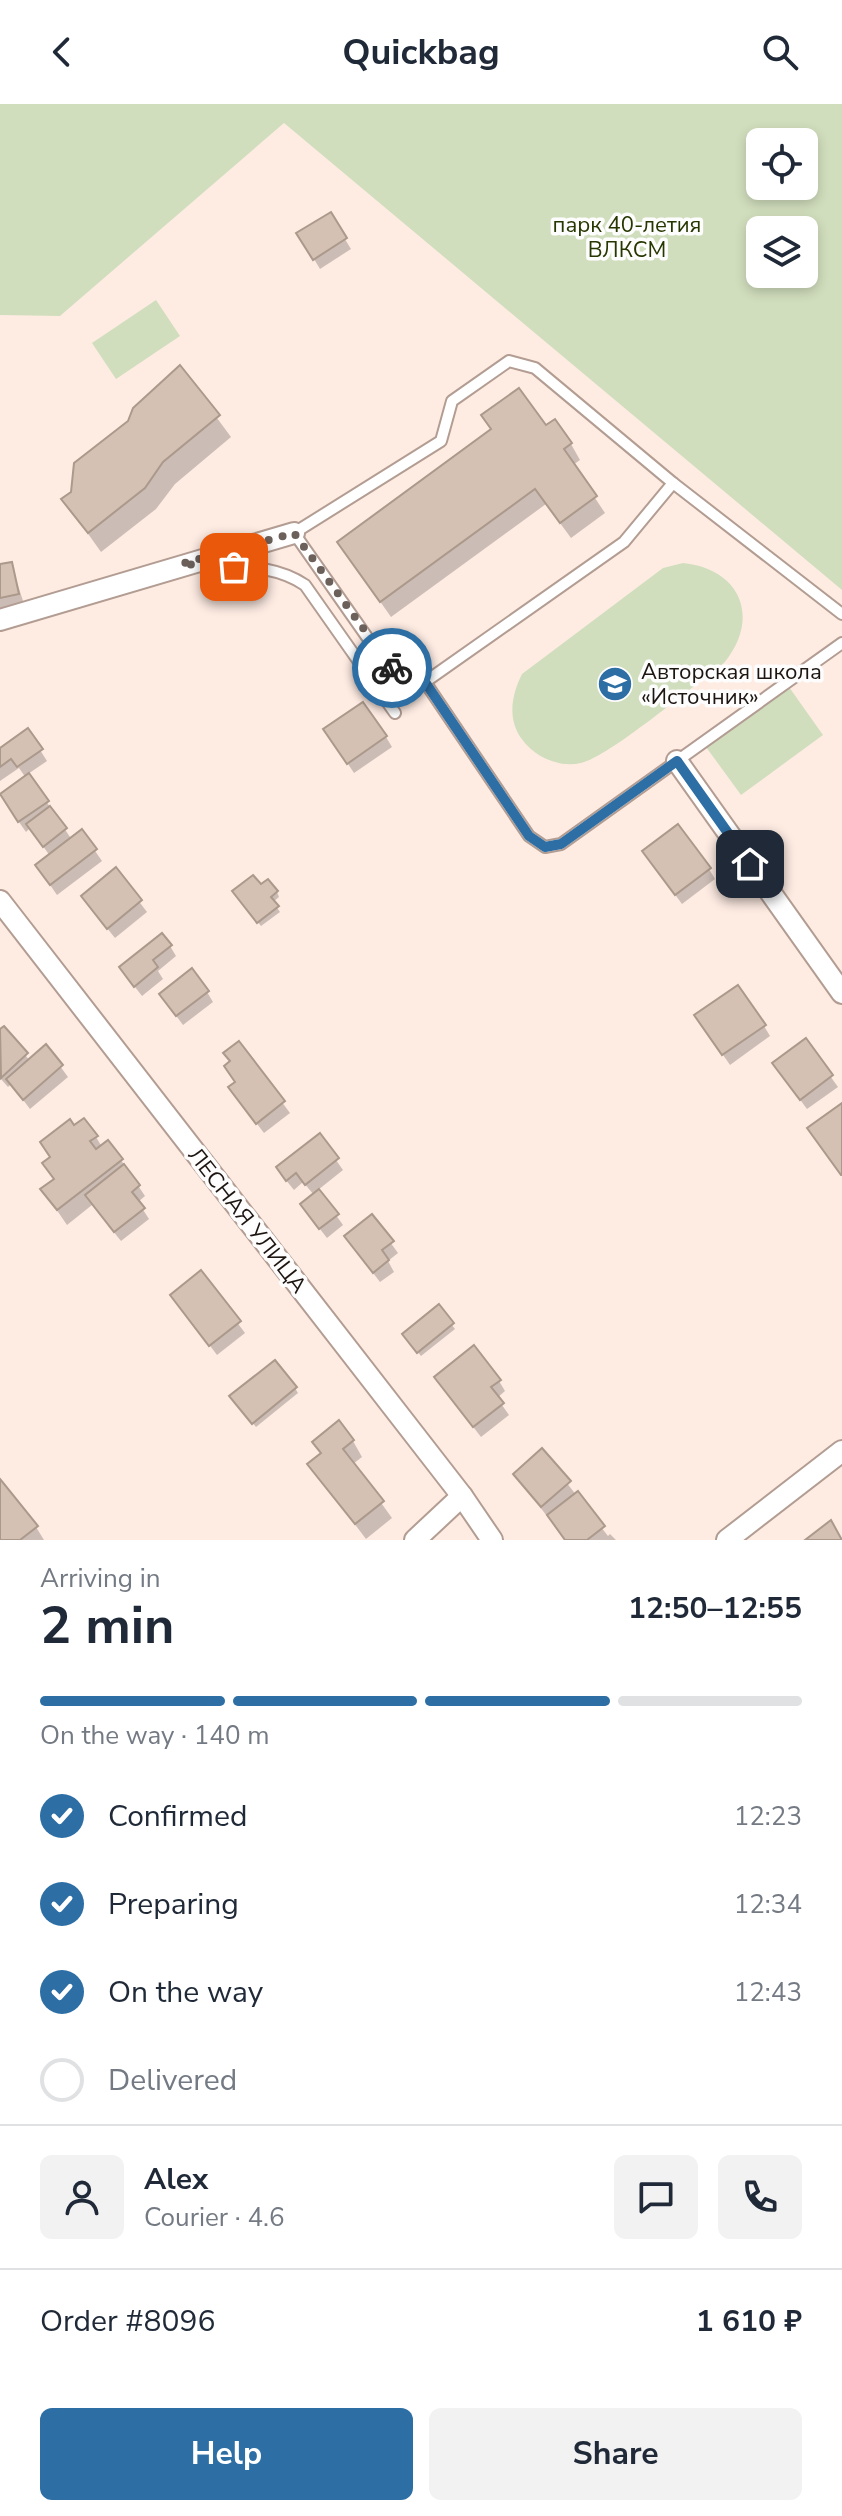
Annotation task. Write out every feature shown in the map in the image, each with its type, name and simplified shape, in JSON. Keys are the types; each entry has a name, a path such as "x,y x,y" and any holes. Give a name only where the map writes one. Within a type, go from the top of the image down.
{"street":[{"path":"0,620 294,533"},
{"path":"677,761 842,993"},
{"name":"ЛЕСНАЯ УЛИЦА","path":"0,901 462,1496 492,1540"},
{"path":"727,1540 842,1451"},
{"path":"415,1540 462,1496"}],"lane":[{"path":"842,614 673,483 535,368 509,361 452,401 441,441 294,533 388,667 425,682 529,836 545,847 561,844 842,643"},
{"path":"425,682 624,542 673,483"},
{"path":"181,564 261,568 289,575 305,585 395,713"}],"green space":[{"name":"парк 40-летия ВЛКСМ","path":"0,104 842,104 842,590 284,123 60,316 0,315"},
{"path":"156,300 180,336 116,379 92,343"},
{"path":"683,563 703,567 719,575 731,585 739,598 743,613 741,629 724,663 631,734 594,758 564,764 548,760 533,751 521,738 514,722 514,698 522,674 663,568"},
{"path":"789,687 823,735 741,795 706,747"}],"building":[{"path":"331,212 347,238 313,260 296,233"},
{"path":"180,365 220,415 163,462 145,488 88,533 61,499 71,492 74,463 128,421 133,408"},
{"path":"519,388 546,425 555,419 572,443 564,449 597,496 560,523 535,489 380,602 337,542 491,429 481,415"},
{"path":"12,562 19,594 0,598 0,564"},
{"path":"363,702 387,736 347,764 323,729"},
{"path":"28,728 43,749 17,767 11,759 0,767 0,748"},
{"path":"29,773 49,801 18,822 0,794"},
{"path":"50,806 67,828 43,847 26,824"},
{"path":"678,824 711,868 675,895 642,851"},
{"path":"82,829 97,849 50,885 35,865"},
{"path":"116,867 142,900 107,929 81,896"},
{"path":"253,875 261,884 268,879 278,891 271,897 279,906 257,923 232,891"},
{"path":"162,933 172,945 153,960 158,967 134,987 119,967"},
{"path":"192,968 209,991 176,1016 159,994"},
{"path":"738,985 766,1025 722,1055 694,1015"},
{"path":"4,1026 28,1053 1,1078 0,1029"},
{"path":"806,1038 833,1075 800,1100 772,1063"},
{"path":"239,1041 285,1101 256,1124 228,1087 235,1082 224,1066 230,1061 223,1053"},
{"path":"46,1044 63,1065 23,1100 6,1079"},
{"path":"842,1103 842,1175 841,1175 807,1128"},
{"path":"84,1118 98,1136 90,1141 96,1149 108,1140 123,1159 57,1210 40,1189 54,1179 42,1163 50,1157 40,1142 70,1119 74,1125"},
{"path":"320,1133 339,1158 305,1185 296,1173 286,1181 276,1167"},
{"path":"124,1164 140,1185 132,1192 145,1208 114,1232 85,1195"},
{"path":"319,1189 339,1214 319,1229 300,1204"},
{"path":"372,1214 394,1241 382,1250 389,1260 373,1273 344,1236"},
{"path":"201,1270 241,1321 209,1346 170,1295"},
{"path":"439,1304 454,1323 417,1353 402,1334"},
{"path":"474,1345 501,1380 491,1387 504,1403 473,1427 434,1377"},
{"path":"275,1360 297,1387 252,1424 229,1396"},
{"path":"339,1420 354,1440 343,1449 384,1501 355,1524 307,1464 321,1453 312,1442"},
{"path":"542,1448 571,1481 541,1507 513,1474"},
{"path":"0,1479 38,1526 20,1540 0,1540"},
{"path":"578,1491 605,1526 587,1540 565,1540 547,1515"},
{"path":"831,1520 842,1540 805,1540"}],"way so far":[{"path":"234,567 181,564 294,533 388,667 392,668"}],"place":[{"name":"Авторская школа «Источник»","path":"615,684"}],"route":[{"path":"392,668 425,682 529,836 545,847 561,844 677,761 750,864"}]}
